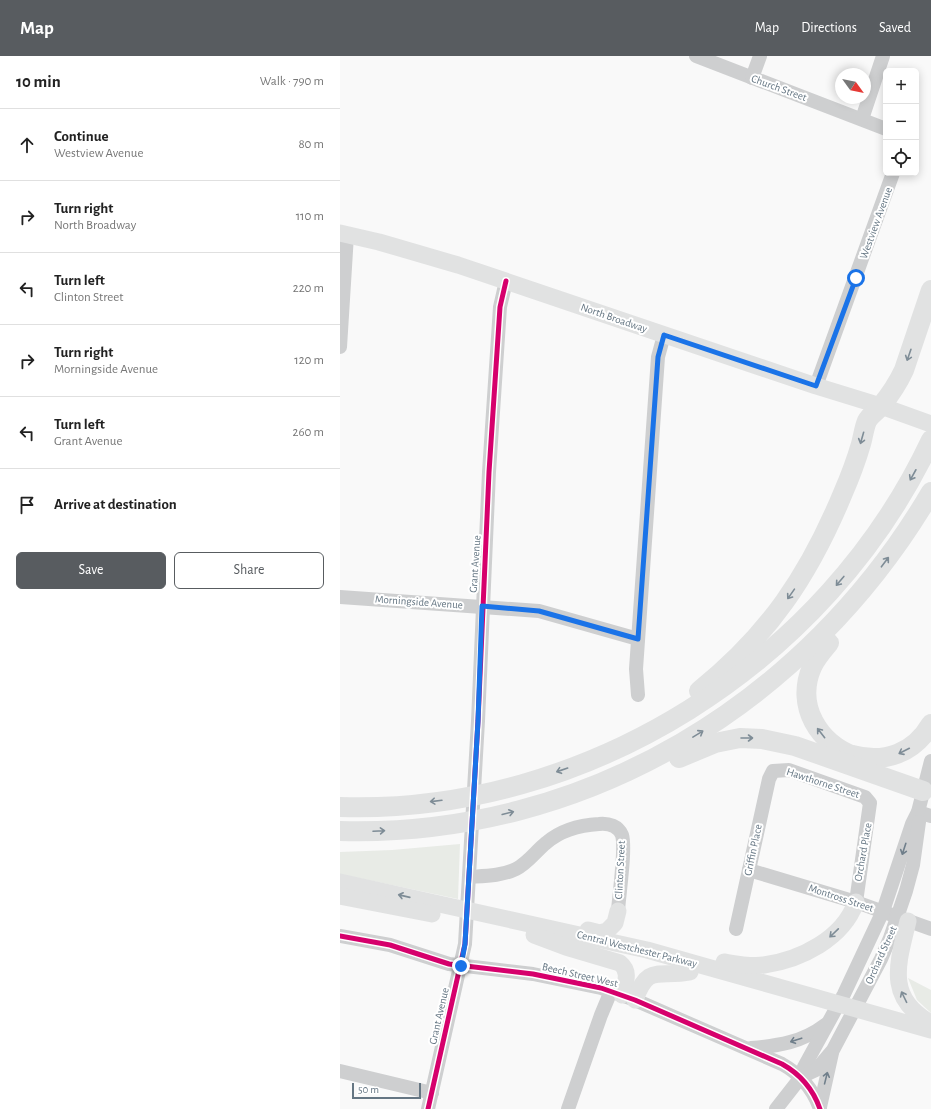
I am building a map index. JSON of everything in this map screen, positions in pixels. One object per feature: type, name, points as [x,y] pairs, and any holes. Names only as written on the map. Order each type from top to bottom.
[{"type":"highway","points":[[586,762],[676,707],[700,690],[737,657],[774,617],[801,579],[818,550],[854,466],[867,421],[882,406],[899,381],[904,370],[931,290]]},
{"type":"highway","points":[[340,807],[399,805],[474,795],[522,784],[586,762],[640,738],[688,712],[742,674],[792,632],[837,585],[868,546],[904,490],[931,440]]},
{"type":"highway","points":[[340,831],[413,828],[490,817],[568,795],[639,766],[700,732],[748,700],[796,661],[834,624],[887,560],[931,492]]},
{"type":"highway","points":[[834,624],[831,640],[816,659],[808,676],[806,696],[807,706],[815,725],[826,740],[834,746],[924,786]]},
{"type":"highway","points":[[852,755],[872,759],[893,757],[901,754],[918,742],[931,724]]},
{"type":"highway","points":[[639,766],[657,767],[715,743],[740,738],[762,739],[795,746],[924,786]]},
{"type":"main road","name":"North Broadway","points":[[343,234],[443,260],[816,386],[882,406],[931,424]]},
{"type":"main road","name":"Central Westchester Parkway","points":[[340,882],[533,930],[697,968],[931,1030]]},
{"type":"main road","name":"Central Westchester Parkway","points":[[340,896],[658,953],[697,968],[931,1042]]},
{"type":"main road","points":[[623,995],[640,986],[646,978],[662,973],[676,975],[717,961],[762,965],[786,961],[799,956],[829,937],[845,922],[852,912],[856,902]]},
{"type":"main road","points":[[533,930],[604,932],[613,926],[618,911]]},
{"type":"main road","points":[[618,911],[620,928],[624,936],[646,944],[658,953]]},
{"type":"main road","points":[[902,919],[897,977],[902,994],[908,1005],[931,1023]]},
{"type":"main road","points":[[533,930],[566,947],[620,963],[626,970],[627,977],[623,995]]},
{"type":"street","name":"Church Street","points":[[696,56],[862,119]]},
{"type":"street","points":[[752,78],[760,56]]},
{"type":"street","points":[[883,56],[862,119],[883,128]]},
{"type":"street","name":"Westview Avenue","points":[[816,386],[892,176]]},
{"type":"street","points":[[340,347],[343,234]]},
{"type":"street","name":"Grant Avenue","points":[[428,1109],[465,944],[476,755],[489,472],[500,315],[506,281]]},
{"type":"street","points":[[638,695],[636,674],[638,639],[658,357],[664,335]]},
{"type":"street","name":"Morningside Avenue","points":[[340,597],[539,611],[638,639]]},
{"type":"street","name":"Orchard Street","points":[[801,1078],[816,1070],[833,1050],[890,938],[902,919],[920,826],[924,814],[924,786],[931,761]]},
{"type":"street","name":"Hawthorne Street","points":[[773,771],[789,770],[864,797],[870,803]]},
{"type":"street","name":"Griffin Place","points":[[736,929],[769,780],[773,771]]},
{"type":"street","name":"Orchard Place","points":[[856,902],[870,803]]},
{"type":"street","name":"Orchard Street","points":[[801,1078],[804,1067],[844,994],[883,911],[924,814]]},
{"type":"street","name":"Clinton Street","points":[[469,877],[490,876],[516,869],[524,864],[546,842],[569,830],[585,825],[611,825],[620,830],[623,842],[618,911]]},
{"type":"street","name":"Montross Street","points":[[749,870],[856,902],[931,929]]},
{"type":"street","name":"Beech Street West","points":[[340,936],[390,945],[449,964],[569,980],[623,995],[782,1064],[801,1078]]},
{"type":"street","points":[[568,1109],[601,1015],[623,995]]},
{"type":"street","points":[[749,1049],[778,1046],[799,1040],[814,1033],[830,1021]]},
{"type":"street","points":[[820,1108],[833,1050]]},
{"type":"street","points":[[340,1071],[432,1093]]},
{"type":"street","points":[[776,1109],[801,1078],[809,1087],[820,1108]]},
{"type":"shaded area","points":[[460,844],[458,899],[340,874],[340,852],[392,850]]},
{"type":"shaded area","points":[[908,978],[931,990],[931,1013],[917,1000]]},
{"type":"cycle path","points":[[428,1109],[465,944],[478,721],[489,472],[500,307],[506,281]]},
{"type":"cycle path","points":[[340,936],[390,945],[449,964],[533,974],[601,988],[635,1000],[789,1068],[795,1072],[810,1089],[820,1109]]},
{"type":"route","points":[[461,966],[465,944],[478,721],[482,606],[539,611],[638,639],[658,357],[664,335],[816,386],[856,278]]}]
